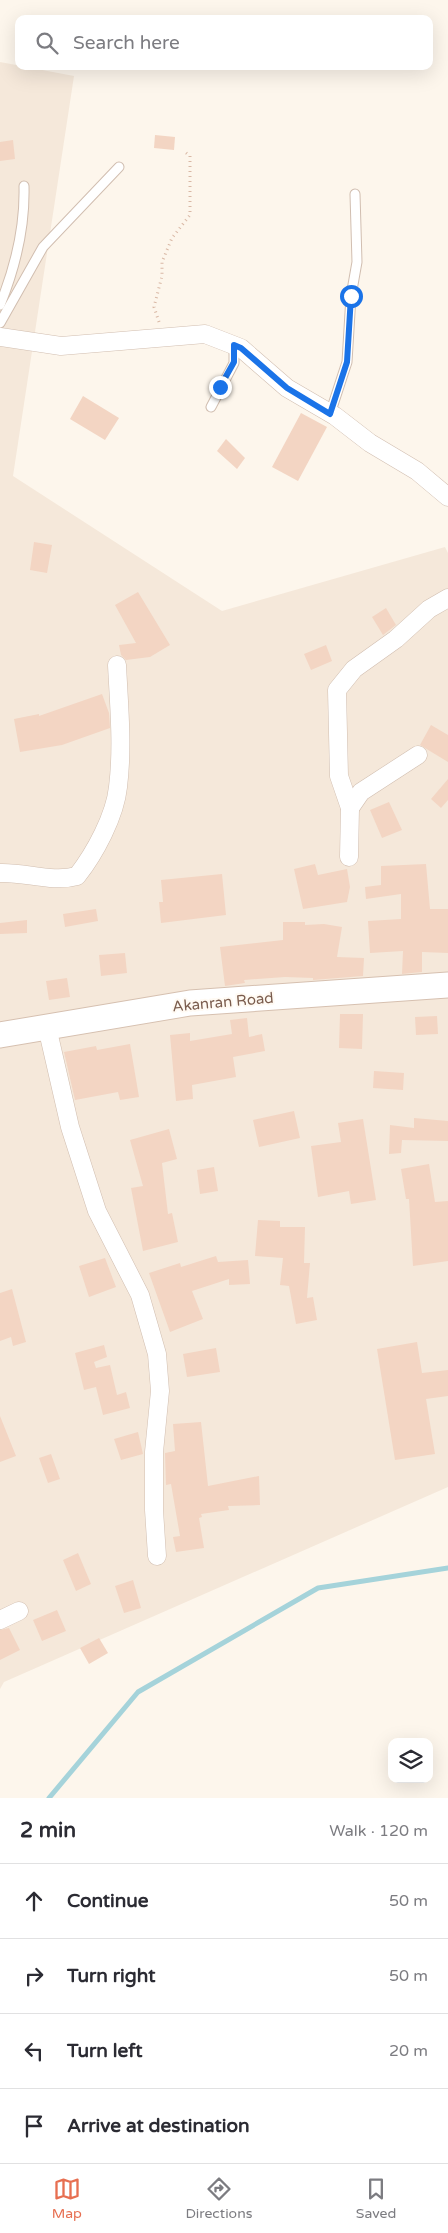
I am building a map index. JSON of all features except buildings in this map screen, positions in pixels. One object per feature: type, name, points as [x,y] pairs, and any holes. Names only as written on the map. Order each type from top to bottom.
[{"type":"main road","name":"Akanran Road","points":[[0,1035],[190,1003],[448,986]]},
{"type":"street","points":[[0,337],[60,346],[205,334],[241,348],[287,388],[330,414],[370,443],[417,471],[448,497]]},
{"type":"street","points":[[349,857],[350,808],[338,776],[337,690],[354,669],[396,639],[429,610],[448,598]]},
{"type":"street","points":[[0,874],[16,873],[62,880],[78,876],[100,842],[118,788],[120,735],[117,665]]},
{"type":"street","points":[[350,808],[361,792],[418,756]]},
{"type":"street","points":[[47,1027],[70,1128],[97,1211],[140,1295],[157,1354],[160,1391],[154,1452],[154,1510],[157,1556]]},
{"type":"street","points":[[0,1620],[19,1611]]},
{"type":"lane","points":[[0,323],[43,247],[119,167]]},
{"type":"lane","points":[[0,305],[12,268],[25,213],[24,186]]},
{"type":"lane","points":[[330,414],[347,362],[351,296],[358,241],[355,194]]},
{"type":"lane","points":[[211,407],[234,362],[234,345]]},
{"type":"path","points":[[164,337],[154,307],[162,276],[162,262],[172,238],[190,215],[192,173],[190,156],[185,152]]},
{"type":"shaded area","points":[[0,62],[15,65],[15,70],[42,70],[74,76],[13,476],[222,611],[445,547],[448,553],[448,1487],[4,1682],[0,1689]]},
{"type":"waterway","points":[[49,1798],[138,1692],[318,1588],[448,1568]]},
{"type":"route","points":[[220,387],[234,362],[234,345],[241,348],[287,388],[330,414],[337,398],[347,362],[351,296]]}]
